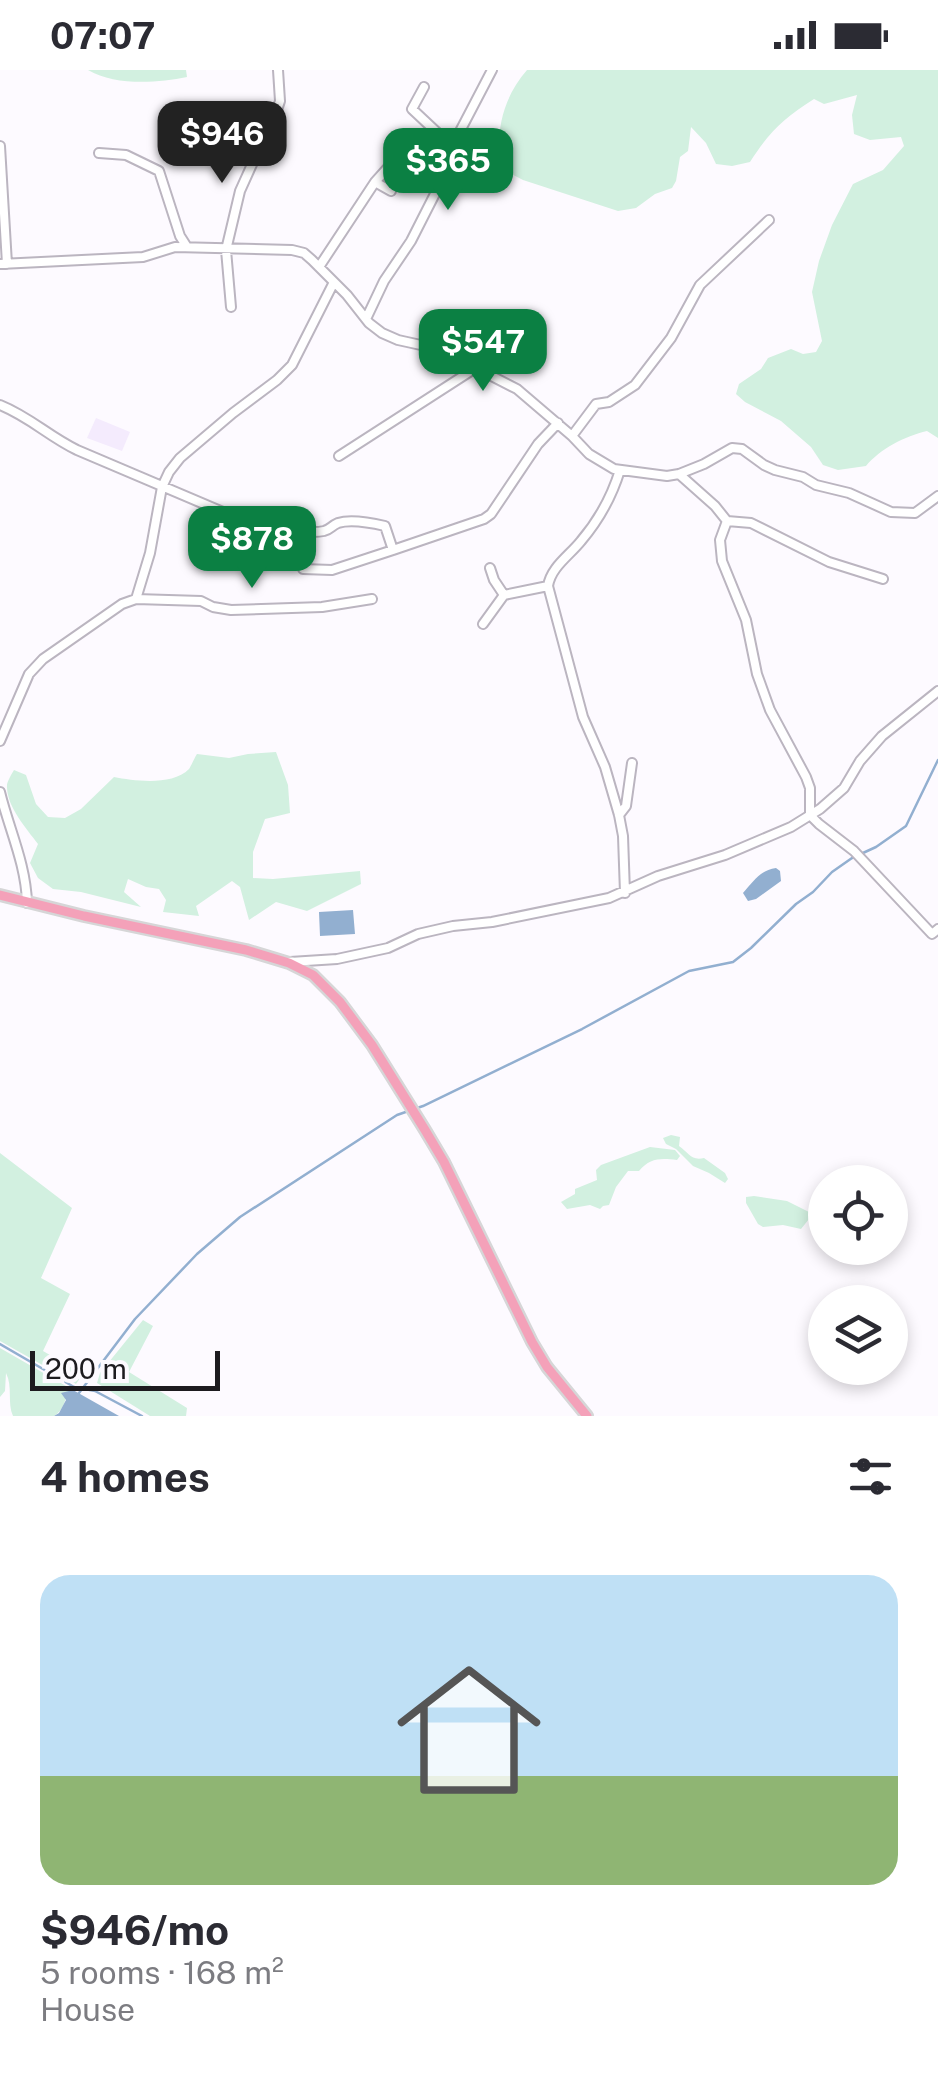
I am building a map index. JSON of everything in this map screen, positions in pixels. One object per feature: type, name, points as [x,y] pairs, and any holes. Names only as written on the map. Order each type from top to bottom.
[{"type":"main road","points":[[0,896],[246,950],[289,962],[314,976],[340,1002],[372,1045],[444,1162],[532,1342],[587,1416]]},
{"type":"street","points":[[231,307],[226,250],[240,191],[277,112],[278,70]]},
{"type":"street","points":[[366,319],[384,280],[412,241],[442,180],[457,136],[492,70]]},
{"type":"street","points":[[424,87],[412,109],[444,140],[442,180]]},
{"type":"street","points":[[0,146],[3,264],[143,257],[175,248],[292,250],[304,253],[382,333],[438,349],[517,389],[604,464],[667,476],[691,470],[732,448],[742,449],[775,470],[849,493],[891,512],[915,514],[938,496]]},
{"type":"street","points":[[98,153],[126,155],[159,171],[187,248]]},
{"type":"street","points":[[319,267],[375,182],[392,164]]},
{"type":"street","points":[[375,182],[390,191]]},
{"type":"street","points":[[572,436],[596,404],[609,402],[635,385],[671,338],[700,285],[768,220]]},
{"type":"street","points":[[136,599],[150,553],[162,487],[169,472],[180,458],[292,365],[334,282]]},
{"type":"street","points":[[339,456],[474,368]]},
{"type":"street","points":[[0,405],[22,414],[55,440],[230,514],[292,529],[325,531],[338,523],[379,524],[385,526],[393,550]]},
{"type":"street","points":[[303,569],[332,570],[484,519],[538,444],[558,423]]},
{"type":"street","points":[[620,470],[606,504],[584,538],[554,570],[548,586],[583,717],[605,766],[619,815],[625,892]]},
{"type":"street","points":[[679,474],[716,506],[726,521]]},
{"type":"street","points":[[726,521],[750,524],[828,562],[883,579]]},
{"type":"street","points":[[726,521],[720,540],[722,561],[746,620],[757,674],[770,710],[806,776],[810,815],[854,852],[932,934],[938,929]]},
{"type":"street","points":[[490,568],[504,595]]},
{"type":"street","points":[[482,624],[504,595],[548,586]]},
{"type":"street","points":[[0,741],[29,674],[43,659],[122,604],[136,599],[201,602],[231,610],[322,607],[372,598]]},
{"type":"street","points":[[289,962],[337,959],[388,948],[418,934],[453,926],[609,898],[658,876],[726,855],[810,815],[844,788],[860,761],[882,736],[938,691]]},
{"type":"street","points":[[619,815],[626,806],[632,763]]},
{"type":"street","points":[[0,792],[22,864],[27,902]]},
{"type":"shaded area","points":[[96,418],[130,432],[122,451],[87,438]]},
{"type":"green space","points":[[88,70],[186,70],[187,77],[123,81]]},
{"type":"green space","points":[[527,70],[938,70],[938,438],[927,431],[919,433],[886,449],[866,466],[838,470],[823,465],[811,447],[781,421],[736,394],[739,384],[761,369],[768,358],[791,349],[803,354],[816,352],[822,341],[812,292],[832,225],[853,184],[883,170],[904,146],[901,137],[870,140],[854,134],[852,115],[857,95],[824,104],[814,99],[778,126],[750,162],[732,166],[716,164],[706,143],[691,127],[688,151],[680,157],[672,188],[655,194],[636,208],[618,211],[523,180],[500,168],[503,116],[512,92]]},
{"type":"green space","points":[[276,752],[288,785],[290,813],[265,819],[253,852],[253,878],[360,871],[361,884],[307,911],[276,902],[249,920],[240,887],[232,881],[196,906],[199,916],[163,912],[166,900],[159,889],[128,879],[124,892],[141,907],[53,889],[38,878],[30,863],[38,844],[18,816],[8,793],[7,784],[14,770],[26,775],[36,804],[48,817],[65,818],[81,809],[114,777],[163,780],[189,769],[197,754],[229,758]]},
{"type":"green space","points":[[680,1137],[679,1146],[690,1156],[704,1158],[725,1173],[725,1183],[693,1166],[666,1144],[663,1138]]},
{"type":"green space","points":[[650,1147],[675,1150],[680,1156],[677,1160],[651,1161],[639,1171],[628,1171],[609,1205],[600,1209],[590,1205],[567,1209],[561,1202],[575,1194],[575,1189],[597,1180],[596,1170],[601,1165]]},
{"type":"green space","points":[[0,1153],[72,1208],[41,1278],[70,1294],[43,1351],[83,1374],[76,1384],[0,1341]]},
{"type":"green space","points":[[746,1197],[787,1201],[808,1212],[808,1220],[801,1229],[783,1225],[763,1227]]},
{"type":"green space","points":[[143,1320],[153,1326],[129,1372],[187,1408],[186,1416],[150,1416],[97,1383],[100,1373]]},
{"type":"green space","points":[[0,1348],[73,1390],[66,1393],[57,1414],[13,1416],[6,1373],[5,1391],[0,1397]]},
{"type":"water","points":[[776,868],[781,881],[748,901],[743,893],[761,874]]},
{"type":"water","points":[[353,910],[355,934],[320,936],[319,912]]},
{"type":"water","points":[[73,1390],[119,1416],[54,1416],[66,1400],[61,1393]]},
{"type":"waterway","points":[[79,1393],[135,1319],[197,1254],[240,1217],[397,1115],[582,1029],[689,971],[733,962],[832,872],[906,826],[938,760]]},
{"type":"waterway","points":[[0,1344],[74,1387],[95,1391],[142,1416]]}]
